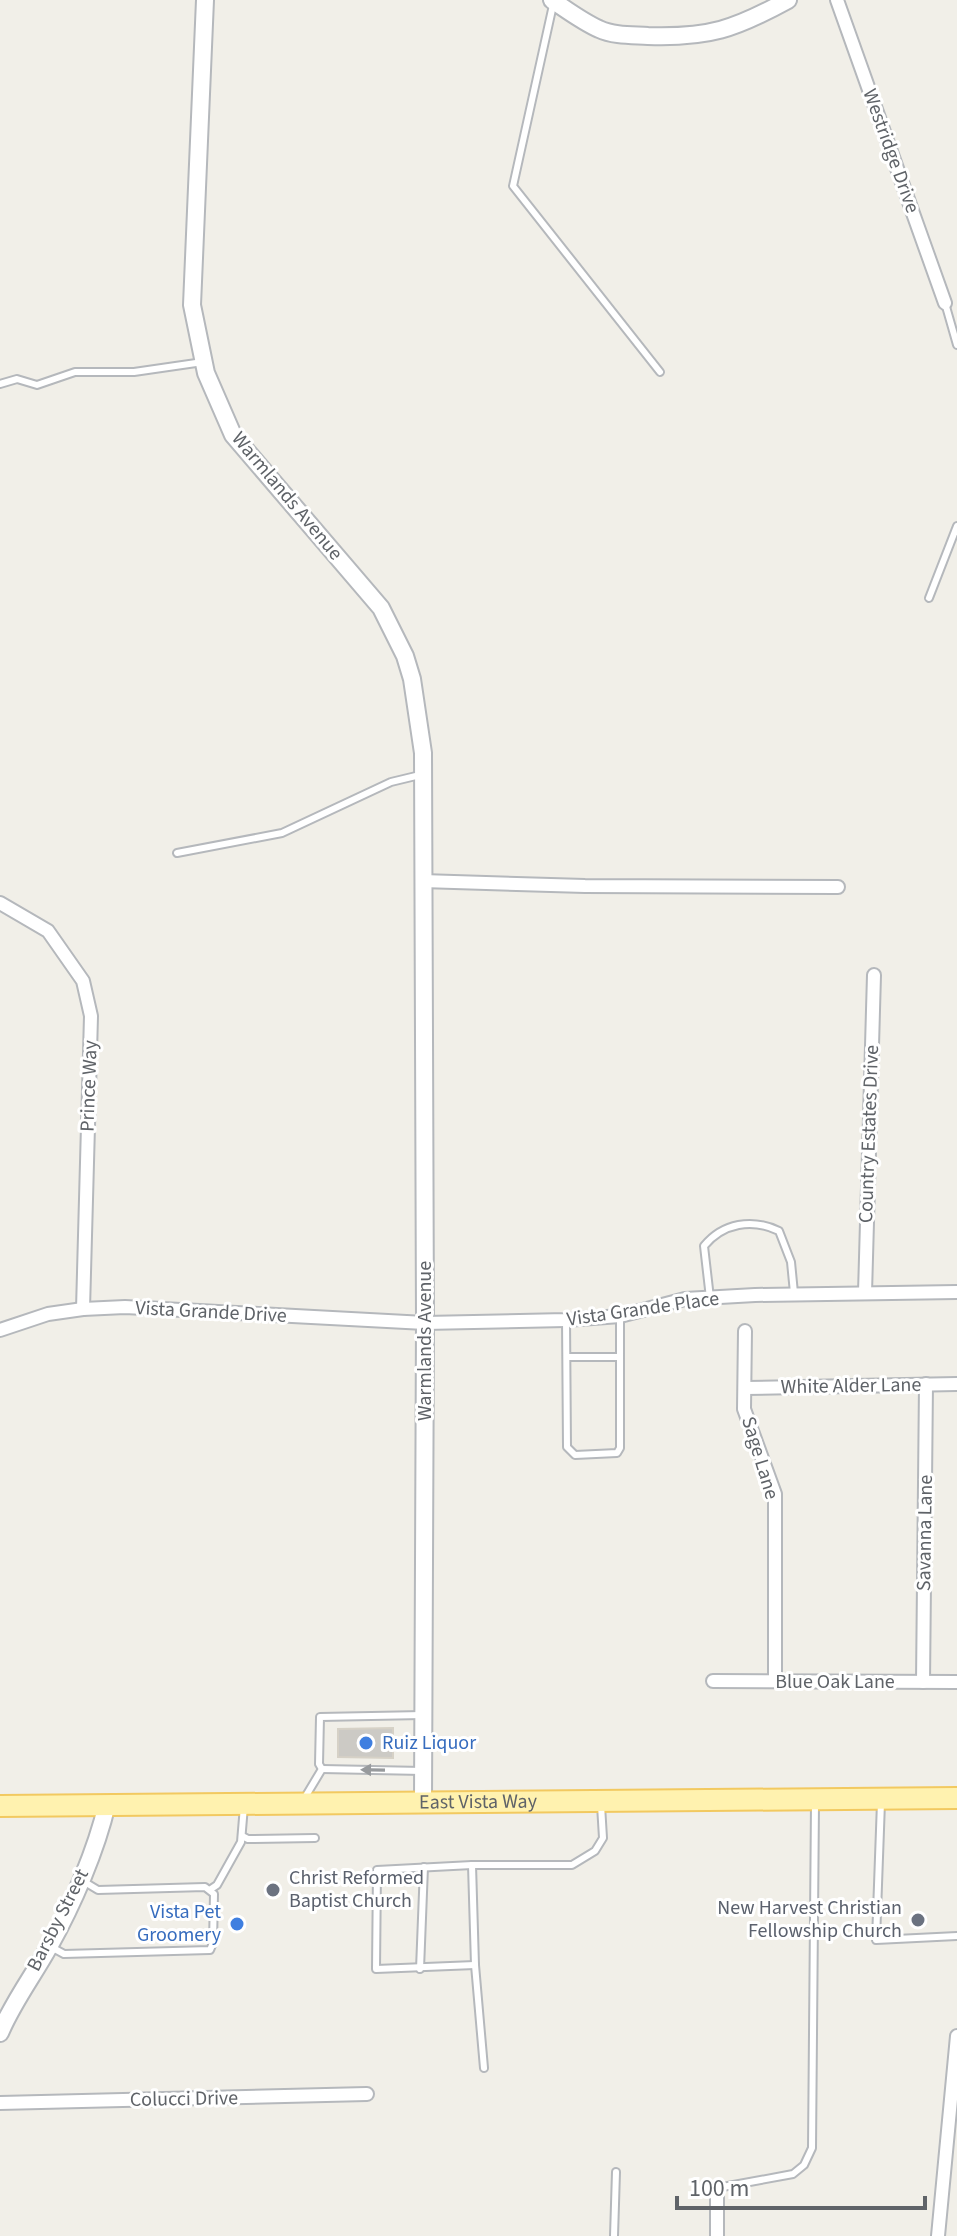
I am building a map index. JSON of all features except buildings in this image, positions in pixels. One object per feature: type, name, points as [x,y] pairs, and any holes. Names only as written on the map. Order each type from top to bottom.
[{"type":"main road","name":"East Vista Way","points":[[0,1806],[957,1798]]},
{"type":"street","name":"Warmlands Avenue","points":[[205,0],[192,305],[206,373],[233,435],[381,608],[405,656],[412,679],[423,753],[423,1801]]},
{"type":"street","points":[[553,1],[600,30],[624,35],[690,37],[743,24],[788,0]]},
{"type":"street","name":"Westridge Drive","points":[[837,0],[945,303]]},
{"type":"street","points":[[422,881],[585,886],[838,887]]},
{"type":"street","name":"Prince Way","points":[[0,903],[48,931],[83,981],[91,1016],[83,1309]]},
{"type":"street","name":"Country Estates Drive","points":[[865,1293],[874,975]]},
{"type":"street","name":"Vista Grande Place","points":[[425,1323],[620,1316],[685,1299],[957,1292]]},
{"type":"street","name":"Vista Grande Drive","points":[[0,1330],[48,1314],[125,1307],[425,1323]]},
{"type":"street","name":"Sage Lane","points":[[745,1331],[744,1409],[775,1494],[775,1681]]},
{"type":"street","name":"Savanna Lane","points":[[923,1682],[926,1384]]},
{"type":"street","name":"White Alder Lane","points":[[745,1388],[957,1384]]},
{"type":"street","name":"Blue Oak Lane","points":[[713,1681],[957,1682]]},
{"type":"street","name":"Barsby Street","points":[[0,2033],[9,2010],[50,1945],[100,1836],[107,1804]]},
{"type":"street","points":[[938,2236],[957,2036]]},
{"type":"street","name":"Colucci Drive","points":[[0,2103],[367,2094]]},
{"type":"street","points":[[717,2188],[717,2236]]},
{"type":"lane","points":[[553,1],[513,186],[660,372]]},
{"type":"lane","points":[[945,303],[957,345]]},
{"type":"lane","points":[[0,384],[17,379],[37,385],[75,372],[134,372],[203,362]]},
{"type":"lane","points":[[929,598],[957,526]]},
{"type":"lane","points":[[177,853],[282,833],[391,782],[423,775]]},
{"type":"lane","points":[[710,1298],[704,1246],[725,1227],[739,1225],[770,1227],[779,1231],[791,1262],[794,1295]]},
{"type":"lane","points":[[566,1320],[567,1447],[575,1455],[611,1455],[620,1448],[620,1316]]},
{"type":"lane","points":[[567,1357],[619,1357]]},
{"type":"lane","points":[[322,1769],[319,1764],[320,1717],[423,1715]]},
{"type":"lane","points":[[322,1769],[423,1771]]},
{"type":"lane","points":[[302,1802],[322,1769]]},
{"type":"lane","points":[[881,1798],[876,1940],[957,1936]]},
{"type":"lane","points":[[717,2188],[793,2174],[804,2165],[812,2148],[815,1799]]},
{"type":"lane","points":[[475,1965],[376,1969],[377,1870],[472,1865],[572,1865],[595,1851],[603,1838],[601,1801]]},
{"type":"lane","points":[[211,1889],[217,1885],[242,1836],[244,1802]]},
{"type":"lane","points":[[242,1836],[248,1839],[315,1838]]},
{"type":"lane","points":[[472,1865],[475,1965],[484,2068]]},
{"type":"lane","points":[[420,1969],[424,1867]]},
{"type":"lane","points":[[50,1945],[64,1954],[210,1950],[213,1943],[214,1894],[211,1889],[98,1890],[80,1879]]},
{"type":"lane","points":[[614,2236],[616,2172]]},
{"type":"place","name":"Ruiz Liquor","points":[[366,1743]]},
{"type":"place","name":"Christ Reformed Baptist Church","points":[[273,1890]]},
{"type":"place","name":"New Harvest Christian Fellowship Church","points":[[918,1920]]},
{"type":"place","name":"Vista Pet Groomery","points":[[237,1924]]}]
